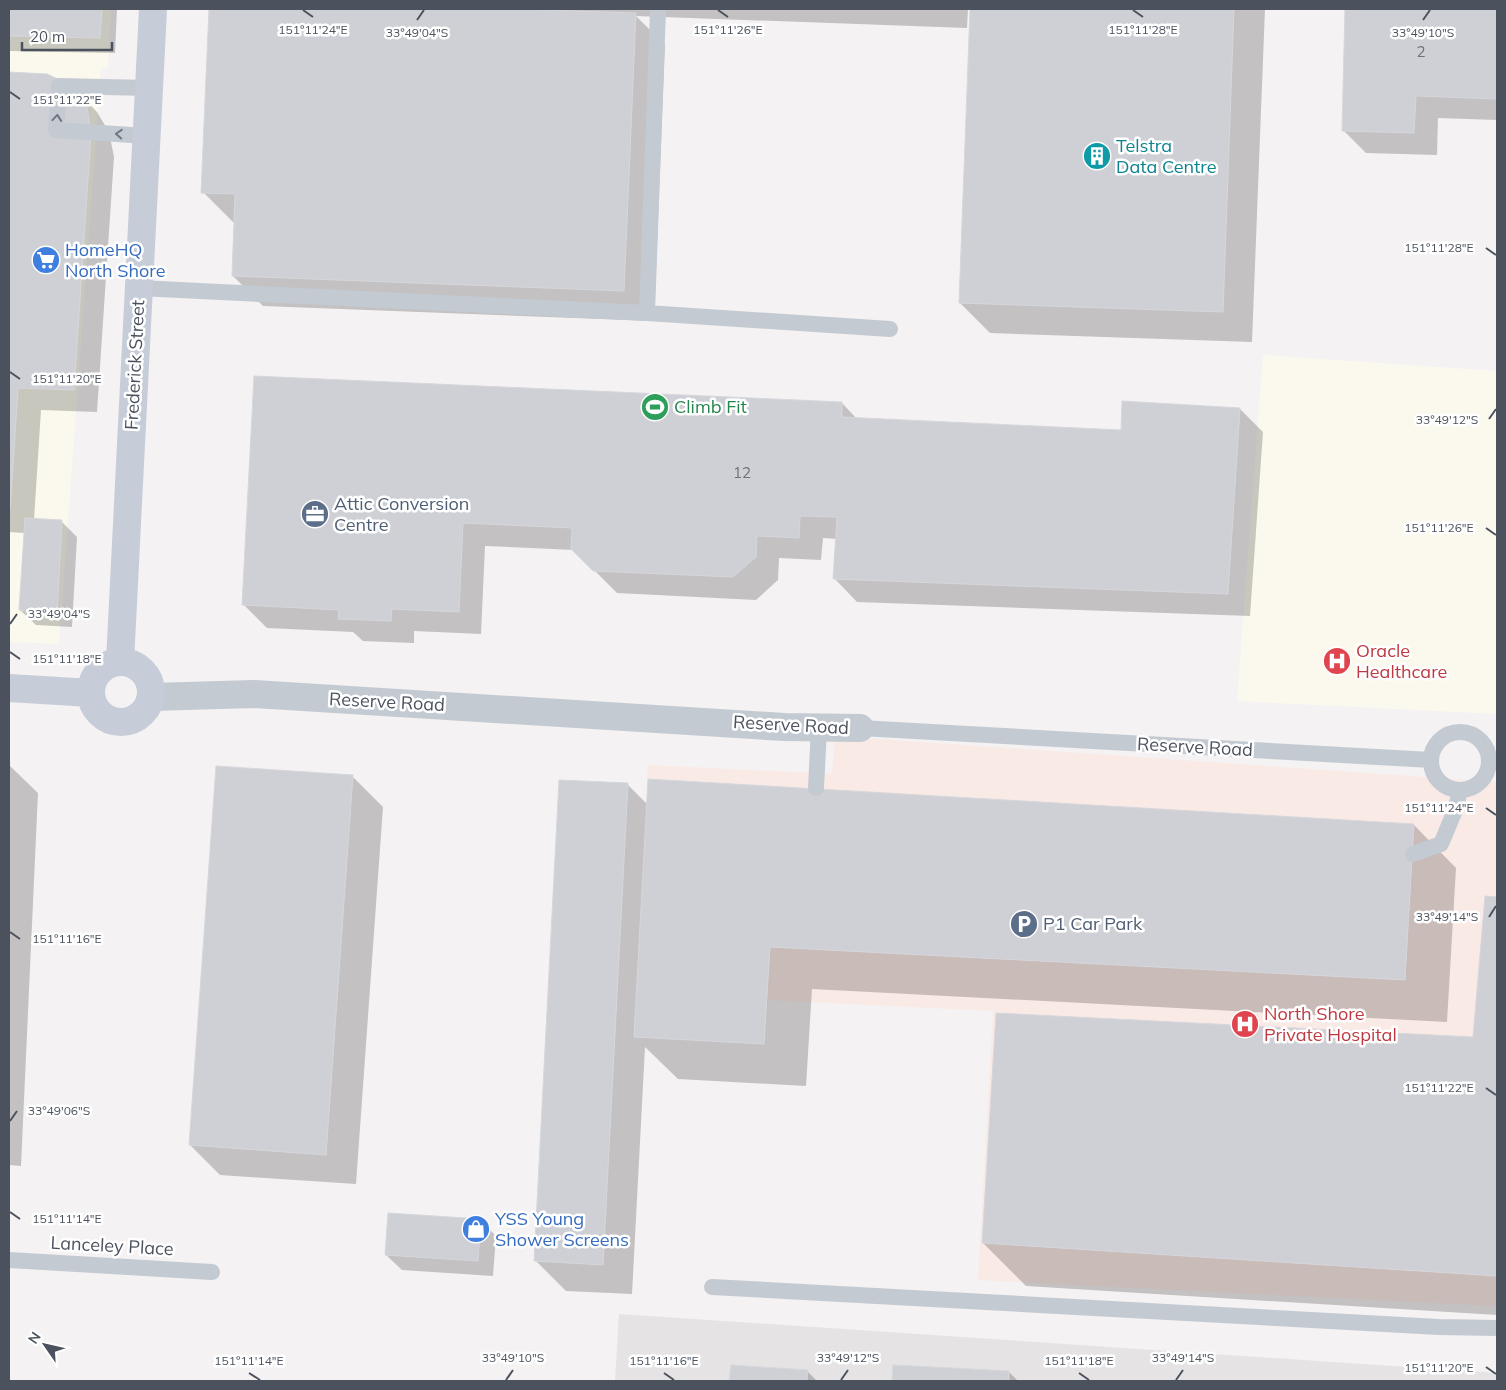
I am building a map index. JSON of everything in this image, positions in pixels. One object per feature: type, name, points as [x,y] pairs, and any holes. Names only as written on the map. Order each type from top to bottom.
[{"type":"street","name":"Frederick Street","points":[[120,662],[152,9]]},
{"type":"street","points":[[120,662],[131,664],[140,669],[147,677],[151,687],[148,707],[142,715],[123,723],[114,722],[97,711],[92,702],[91,693],[96,675],[103,668],[120,662]]},
{"type":"street","points":[[9,688],[91,693]]},
{"type":"street","name":"Reserve Road","points":[[151,697],[254,694],[819,728],[860,728]]},
{"type":"lane","points":[[647,313],[658,9]]},
{"type":"lane","points":[[146,136],[56,130],[59,86],[149,88]]},
{"type":"lane","points":[[139,288],[647,313],[890,329]]},
{"type":"lane","points":[[816,788],[819,728]]},
{"type":"lane","name":"Reserve Road","points":[[860,728],[1431,760]]},
{"type":"lane","points":[[1462,732],[1471,734],[1479,739],[1485,746],[1493,764],[1476,786],[1460,790],[1452,789],[1439,782],[1432,768],[1431,760],[1433,751],[1444,737],[1462,732]]},
{"type":"lane","points":[[1412,854],[1441,844],[1456,808],[1460,790]]},
{"type":"lane","name":"Lanceley Place","points":[[9,1260],[212,1272]]},
{"type":"lane","points":[[712,1287],[1429,1327],[1497,1328]]},
{"type":"shaded area","points":[[9,9],[111,9],[108,68],[101,68],[59,644],[9,642]]},
{"type":"shaded area","points":[[1263,355],[1497,371],[1497,714],[1237,701]]},
{"type":"shaded area","name":"North Shore Private Hospital","points":[[835,736],[1497,782],[1497,1306],[978,1280],[993,1011],[768,1000],[764,1044],[634,1037],[648,765],[832,774]]},
{"type":"shaded area","points":[[619,1314],[1497,1373],[1497,1381],[615,1381]]},
{"type":"building","points":[[9,9],[102,9],[100,38],[9,36]]},
{"type":"building","points":[[209,9],[515,9],[636,13],[624,291],[232,276],[235,194],[201,193]]},
{"type":"building","name":"Telstra Data Centre","points":[[970,9],[1234,9],[1223,312],[959,303]]},
{"type":"building","points":[[1345,9],[1497,9],[1497,99],[1416,96],[1414,133],[1342,131]]},
{"type":"building","name":"HomeHQ North Shore","points":[[9,72],[47,74],[75,87],[87,108],[91,133],[74,390],[18,388],[10,511],[9,511]]},
{"type":"building","points":[[254,376],[842,402],[842,417],[1121,430],[1122,401],[1240,408],[1228,594],[833,579],[837,517],[800,516],[799,538],[757,536],[756,557],[733,577],[593,571],[571,549],[572,528],[463,523],[459,612],[392,609],[391,621],[338,619],[339,610],[242,605]]},
{"type":"building","points":[[25,518],[62,520],[57,613],[19,610]]},
{"type":"building","points":[[216,766],[353,775],[326,1155],[189,1145]]},
{"type":"building","name":"P1 Car Park","points":[[648,779],[1414,824],[1405,980],[770,947],[764,1044],[634,1037]]},
{"type":"building","points":[[559,780],[628,783],[603,1265],[534,1261]]},
{"type":"building","points":[[1485,896],[1497,897],[1497,1276],[982,1243],[996,1013],[1473,1037]]},
{"type":"building","points":[[388,1213],[481,1219],[478,1261],[385,1255]]},
{"type":"building","points":[[731,1365],[808,1370],[807,1381],[729,1381]]},
{"type":"building","points":[[893,1365],[1009,1371],[1009,1381],[892,1381]]},
{"type":"place","name":"Telstra Data Centre","points":[[1097,156]]},
{"type":"place","name":"HomeHQ North Shore","points":[[46,260]]},
{"type":"place","name":"Climb Fit","points":[[655,407]]},
{"type":"place","name":"Attic Conversion Centre","points":[[315,514]]},
{"type":"place","name":"Oracle Healthcare","points":[[1337,661]]},
{"type":"place","name":"P1 Car Park","points":[[1024,924]]},
{"type":"place","name":"North Shore Private Hospital","points":[[1245,1024]]},
{"type":"place","name":"YSS Young Shower Screens","points":[[476,1229]]}]
